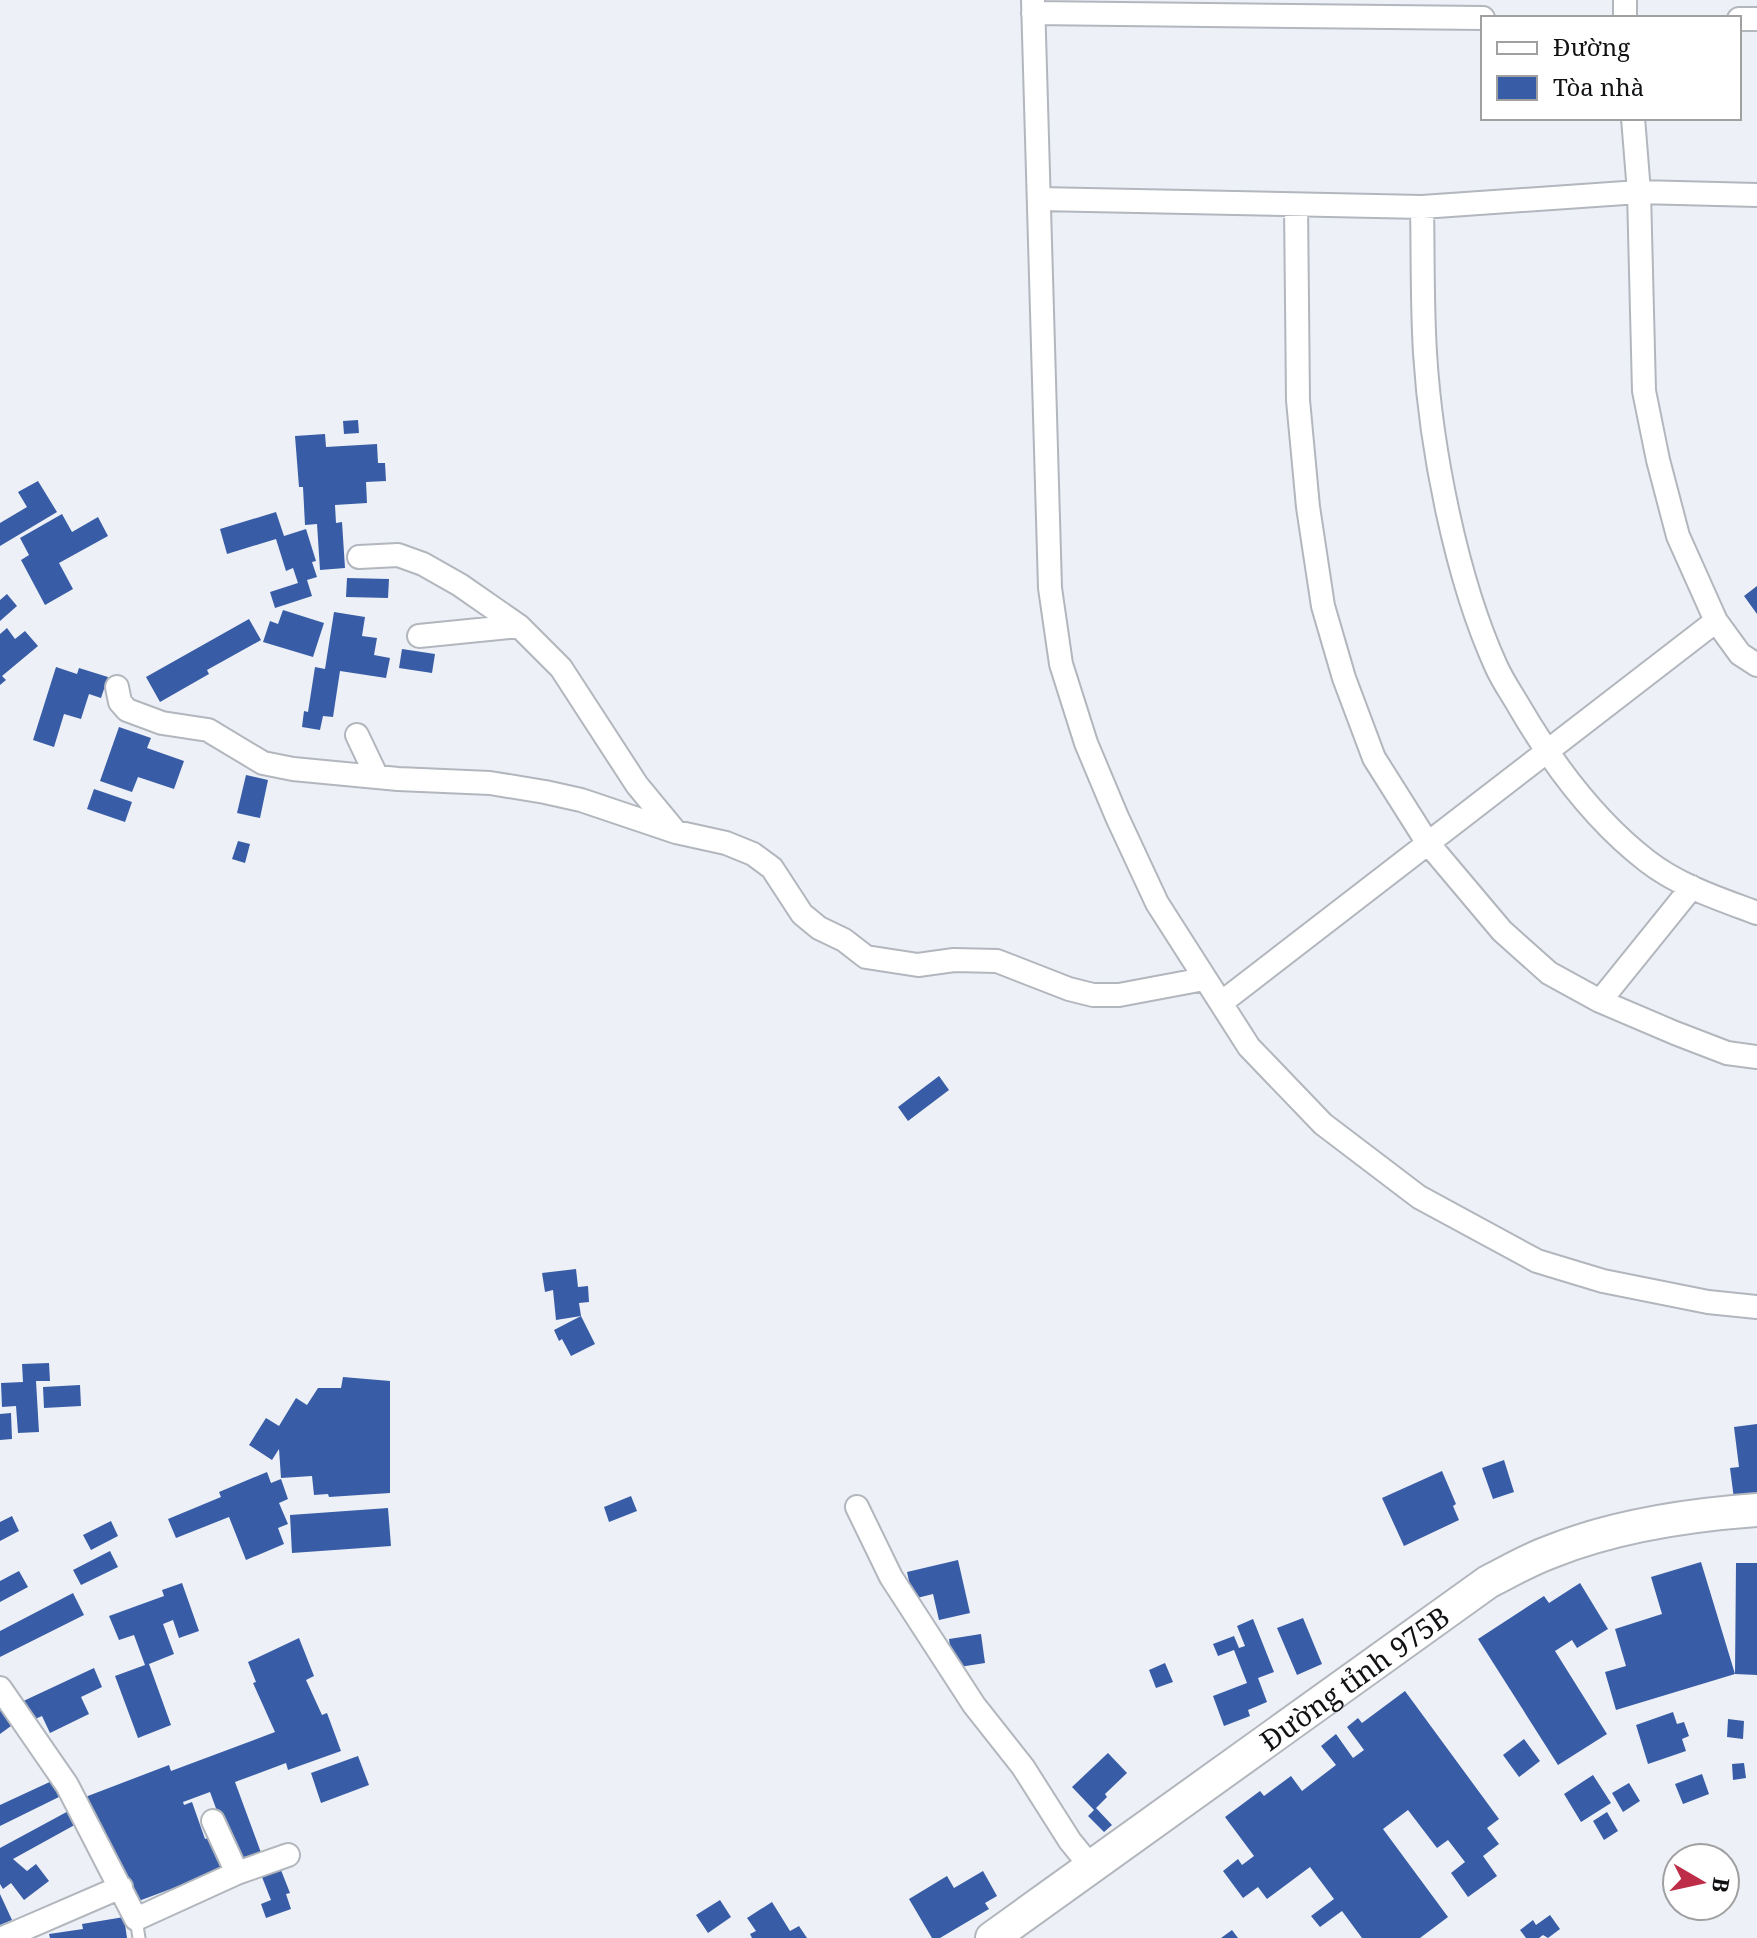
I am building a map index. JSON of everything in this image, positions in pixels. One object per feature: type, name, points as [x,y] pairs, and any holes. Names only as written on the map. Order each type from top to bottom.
[{"type":"main road","name":"Đường tỉnh 975B","points":[[992,1938],[1488,1582],[1549,1552],[1607,1533],[1710,1514],[1757,1510]]},
{"type":"street","points":[[1481,18],[1434,9],[1033,7],[1047,533],[1050,588],[1061,664],[1086,743],[1157,903],[1249,1047],[1323,1124],[1419,1197],[1537,1261],[1603,1281],[1708,1302],[1757,1307]]},
{"type":"street","points":[[1633,120],[1639,192],[1644,391],[1658,460],[1678,536],[1716,621],[1740,654],[1757,665]]},
{"type":"street","points":[[1039,199],[1422,207],[1639,192],[1757,195]]},
{"type":"street","points":[[1296,205],[1298,400],[1308,507],[1323,606],[1344,678],[1374,758],[1427,842],[1502,931],[1549,973],[1600,1001],[1727,1053],[1757,1057]]},
{"type":"street","points":[[1422,207],[1425,354],[1435,439],[1468,592],[1496,667],[1546,752],[1578,794],[1617,835],[1649,862],[1692,887],[1757,913]]},
{"type":"street","points":[[359,557],[398,555],[423,564],[460,585],[519,626],[561,668],[637,785],[676,832]]},
{"type":"street","points":[[1221,1003],[1716,621]]},
{"type":"street","points":[[419,636],[519,626]]},
{"type":"street","points":[[117,687],[120,702],[127,710],[162,723],[208,730],[263,763],[377,777],[490,783],[545,792],[581,800],[676,832],[726,843],[753,854],[772,868],[802,914],[866,957],[918,965],[954,960],[997,961],[1093,995],[1119,995],[1204,979]]},
{"type":"street","points":[[357,735],[377,777]]},
{"type":"street","points":[[1600,1001],[1692,887]]},
{"type":"street","points":[[857,1507],[891,1577],[974,1705],[1023,1767],[1070,1841],[1092,1868]]},
{"type":"street","points":[[0,1688],[67,1785],[121,1887],[138,1928],[237,1873],[288,1855]]},
{"type":"street","points":[[213,1821],[237,1873]]},
{"type":"street","points":[[3,1938],[121,1887]]},
{"type":"building","points":[[358,420],[359,433],[344,434],[343,421]]},
{"type":"building","points":[[325,434],[326,447],[377,444],[378,463],[385,463],[386,481],[366,482],[367,503],[335,505],[336,523],[342,522],[345,568],[320,570],[317,524],[305,525],[295,436]]},
{"type":"building","points":[[38,481],[57,512],[0,546],[0,523],[27,507],[18,492]]},
{"type":"building","points":[[276,512],[284,536],[306,529],[316,561],[312,562],[317,577],[307,580],[312,596],[275,608],[270,592],[298,583],[293,568],[286,571],[276,539],[227,554],[220,529]]},
{"type":"building","points":[[62,514],[72,532],[98,517],[108,536],[59,563],[73,589],[45,605],[21,560],[29,555],[20,538]]},
{"type":"building","points":[[347,578],[389,579],[388,598],[346,597]]},
{"type":"building","points":[[1757,586],[1757,614],[1744,596]]},
{"type":"building","points":[[7,594],[17,606],[0,621],[0,600]]},
{"type":"building","points":[[283,610],[324,623],[313,657],[263,642],[270,621],[278,624]]},
{"type":"building","points":[[334,612],[365,617],[362,636],[377,638],[374,655],[390,658],[386,678],[340,671],[333,717],[323,716],[320,730],[302,727],[304,711],[308,712],[315,667],[325,669]]},
{"type":"building","points":[[249,619],[261,640],[207,670],[209,674],[160,702],[146,677]]},
{"type":"building","points":[[7,628],[15,639],[25,631],[38,646],[2,676],[6,680],[0,685],[0,634]]},
{"type":"building","points":[[402,649],[435,654],[432,673],[399,668]]},
{"type":"building","points":[[56,667],[77,674],[79,668],[108,677],[101,698],[89,694],[81,719],[64,714],[54,747],[33,740]]},
{"type":"building","points":[[119,727],[151,738],[147,748],[184,761],[174,789],[138,777],[132,792],[100,781]]},
{"type":"building","points":[[246,775],[268,780],[260,818],[237,813]]},
{"type":"building","points":[[94,789],[132,802],[125,822],[87,809]]},
{"type":"building","points":[[238,841],[250,844],[245,863],[232,859]]},
{"type":"building","points":[[939,1076],[949,1090],[908,1121],[898,1107]]},
{"type":"building","points":[[576,1269],[578,1287],[588,1286],[589,1302],[579,1303],[581,1316],[556,1320],[553,1290],[545,1292],[542,1273]]},
{"type":"building","points":[[581,1316],[595,1344],[571,1356],[554,1330]]},
{"type":"building","points":[[49,1363],[50,1381],[36,1381],[39,1432],[18,1433],[16,1406],[2,1407],[1,1383],[23,1382],[22,1364]]},
{"type":"building","points":[[343,1377],[390,1381],[390,1493],[314,1495],[312,1476],[281,1478],[279,1449],[272,1460],[249,1445],[266,1418],[279,1426],[296,1398],[307,1405],[318,1388],[341,1388]]},
{"type":"building","points":[[80,1385],[81,1406],[44,1408],[43,1387]]},
{"type":"building","points":[[11,1413],[12,1439],[0,1440],[0,1414]]},
{"type":"building","points":[[1757,1424],[1757,1496],[1734,1499],[1730,1468],[1739,1467],[1734,1427]]},
{"type":"building","points":[[1504,1460],[1514,1492],[1493,1499],[1482,1468]]},
{"type":"building","points":[[1442,1471],[1456,1504],[1453,1506],[1459,1520],[1404,1546],[1382,1498]]},
{"type":"building","points":[[267,1472],[271,1483],[281,1479],[288,1499],[279,1503],[288,1524],[278,1528],[284,1544],[246,1560],[229,1517],[176,1538],[168,1519],[221,1497],[219,1492]]},
{"type":"building","points":[[631,1496],[637,1511],[609,1522],[604,1507]]},
{"type":"building","points":[[388,1508],[391,1546],[292,1553],[290,1515]]},
{"type":"building","points":[[12,1516],[19,1531],[0,1541],[0,1522]]},
{"type":"building","points":[[111,1521],[118,1536],[91,1550],[83,1535]]},
{"type":"building","points":[[110,1551],[118,1567],[81,1585],[73,1570]]},
{"type":"building","points":[[958,1560],[970,1613],[939,1620],[933,1594],[913,1599],[907,1572]]},
{"type":"building","points":[[1701,1562],[1735,1674],[1616,1710],[1605,1672],[1626,1666],[1615,1629],[1662,1614],[1651,1577]]},
{"type":"building","points":[[1736,1563],[1757,1563],[1757,1675],[1735,1674]]},
{"type":"building","points":[[19,1571],[28,1587],[0,1602],[0,1581]]},
{"type":"building","points":[[182,1583],[199,1631],[179,1638],[173,1620],[163,1624],[174,1654],[149,1664],[171,1725],[138,1738],[115,1676],[145,1665],[134,1635],[119,1640],[109,1616],[164,1596],[162,1590]]},
{"type":"building","points":[[1580,1583],[1608,1629],[1577,1648],[1572,1640],[1555,1651],[1607,1734],[1558,1765],[1478,1639],[1544,1596],[1549,1603]]},
{"type":"building","points":[[73,1593],[84,1615],[0,1657],[0,1631]]},
{"type":"building","points":[[1303,1618],[1322,1664],[1297,1675],[1277,1628]]},
{"type":"building","points":[[1253,1619],[1274,1672],[1258,1678],[1267,1702],[1248,1710],[1250,1716],[1224,1726],[1213,1696],[1247,1683],[1234,1650],[1218,1656],[1213,1644],[1234,1636],[1239,1648],[1245,1646],[1237,1626]]},
{"type":"building","points":[[981,1634],[985,1663],[953,1668],[949,1639]]},
{"type":"building","points":[[299,1638],[314,1676],[306,1680],[322,1715],[327,1713],[341,1751],[288,1770],[286,1763],[235,1782],[263,1858],[242,1866],[232,1852],[210,1792],[183,1802],[184,1805],[192,1802],[205,1839],[211,1837],[227,1868],[136,1902],[124,1870],[120,1871],[80,1799],[169,1765],[171,1771],[275,1732],[253,1683],[256,1682],[248,1662]]},
{"type":"building","points":[[1165,1663],[1173,1682],[1156,1688],[1149,1670]]},
{"type":"building","points":[[94,1668],[102,1687],[81,1697],[89,1714],[50,1733],[42,1716],[26,1723],[17,1704]]},
{"type":"building","points":[[1405,1691],[1499,1819],[1487,1828],[1499,1844],[1483,1856],[1497,1876],[1468,1897],[1451,1873],[1465,1862],[1448,1840],[1437,1848],[1408,1810],[1383,1829],[1448,1917],[1420,1938],[1362,1938],[1342,1911],[1320,1927],[1311,1916],[1334,1899],[1310,1867],[1267,1899],[1258,1887],[1243,1898],[1223,1871],[1238,1859],[1242,1865],[1254,1856],[1225,1817],[1260,1791],[1264,1796],[1291,1776],[1302,1791],[1336,1765],[1321,1746],[1336,1734],[1353,1758],[1364,1750],[1347,1727],[1358,1718],[1362,1723]]},
{"type":"building","points":[[0,1709],[11,1726],[0,1734]]},
{"type":"building","points":[[1673,1712],[1677,1724],[1684,1722],[1689,1736],[1682,1739],[1686,1751],[1648,1764],[1636,1725]]},
{"type":"building","points":[[1728,1719],[1744,1721],[1743,1739],[1727,1737]]},
{"type":"building","points":[[1524,1739],[1540,1761],[1519,1777],[1503,1755]]},
{"type":"building","points":[[1108,1753],[1127,1773],[1105,1794],[1107,1797],[1096,1808],[1112,1825],[1104,1832],[1088,1816],[1094,1810],[1072,1787]]},
{"type":"building","points":[[358,1756],[369,1785],[321,1803],[311,1773]]},
{"type":"building","points":[[1744,1763],[1746,1778],[1733,1780],[1732,1764]]},
{"type":"building","points":[[1702,1774],[1709,1794],[1683,1804],[1675,1784]]},
{"type":"building","points":[[1593,1775],[1611,1803],[1581,1822],[1564,1794]]},
{"type":"building","points":[[54,1780],[63,1795],[0,1826],[0,1805]]},
{"type":"building","points":[[1629,1783],[1640,1801],[1623,1812],[1612,1793]]},
{"type":"building","points":[[74,1808],[80,1822],[13,1859],[27,1871],[36,1864],[49,1881],[24,1900],[11,1883],[3,1889],[0,1884],[0,1848]]},
{"type":"building","points":[[1607,1812],[1618,1831],[1604,1840],[1593,1821]]},
{"type":"building","points":[[279,1865],[290,1893],[286,1894],[291,1909],[266,1918],[261,1904],[271,1900],[260,1872]]},
{"type":"building","points":[[983,1871],[997,1896],[985,1903],[989,1909],[940,1938],[932,1938],[909,1899],[947,1876],[954,1888]]},
{"type":"building","points":[[0,1894],[12,1920],[0,1925]]},
{"type":"building","points":[[720,1900],[731,1917],[708,1933],[696,1915]]},
{"type":"building","points":[[772,1902],[790,1931],[799,1926],[807,1938],[752,1938],[750,1934],[756,1931],[747,1918]]},
{"type":"building","points":[[1550,1915],[1560,1929],[1548,1938],[1543,1935],[1526,1938],[1520,1930],[1533,1920],[1536,1925]]},
{"type":"building","points":[[124,1917],[127,1938],[50,1938],[49,1934],[83,1929],[82,1924]]},
{"type":"building","points":[[1232,1930],[1238,1938],[1221,1938]]}]
